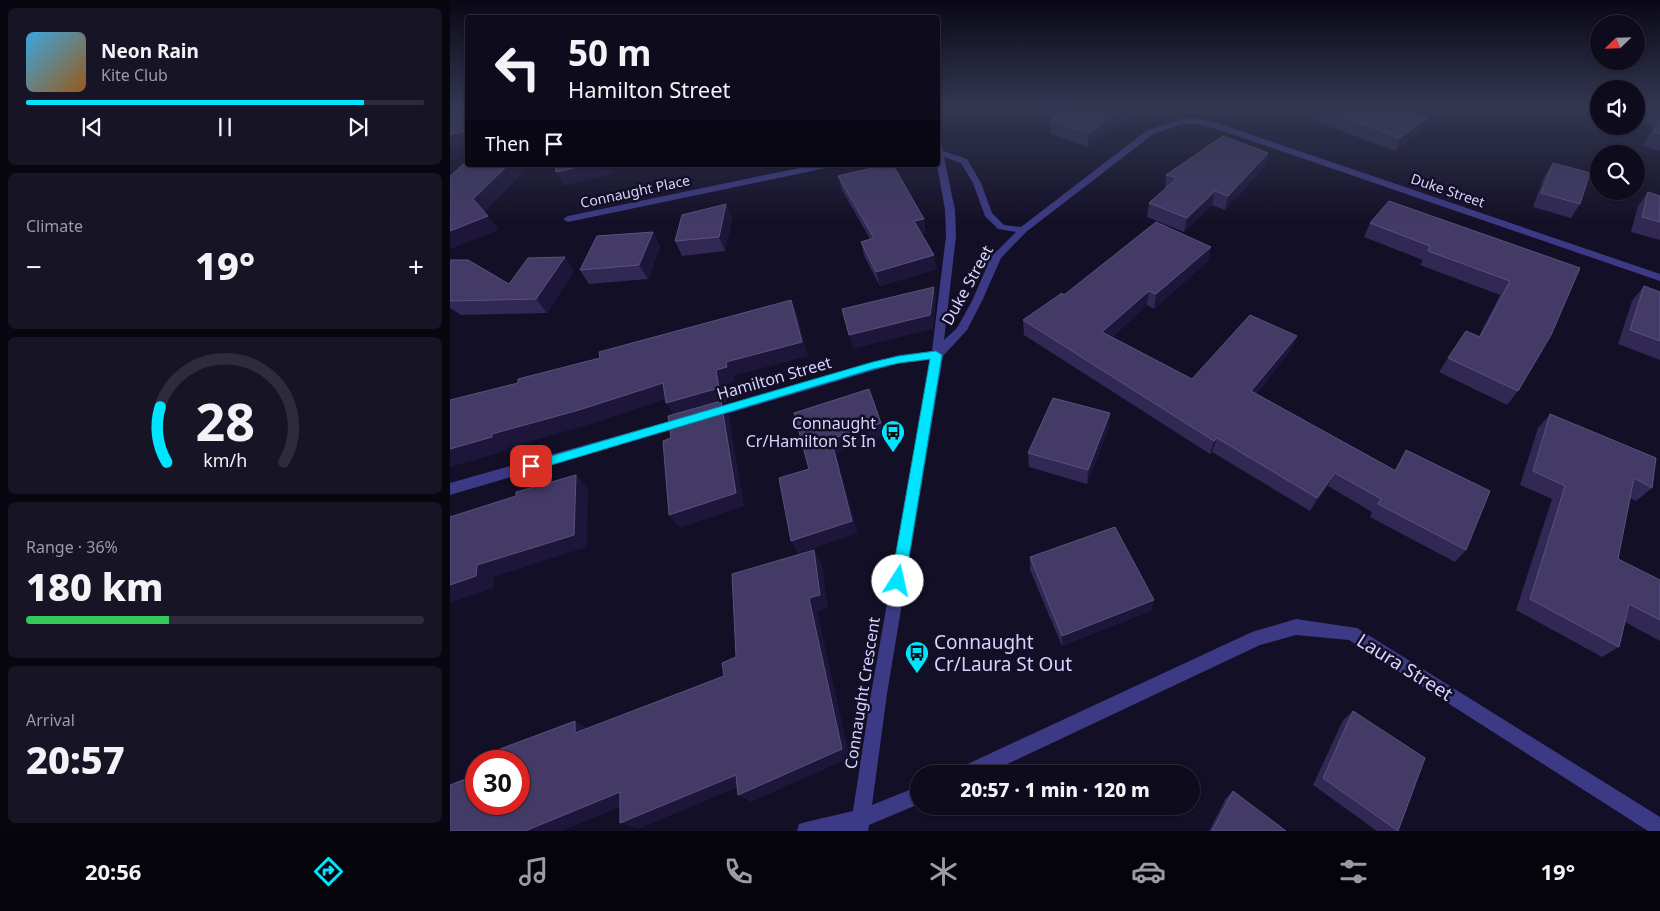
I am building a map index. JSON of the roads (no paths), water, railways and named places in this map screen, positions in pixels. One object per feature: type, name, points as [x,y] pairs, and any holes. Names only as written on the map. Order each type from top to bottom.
[{"type":"street","name":"Duke Street","points":[[936,355],[961,330],[977,301],[996,257],[1023,230],[1134,145]]},
{"type":"street","name":"Duke Street","points":[[1270,145],[1660,278]]},
{"type":"street","name":"Duke Street","points":[[940,149],[964,161],[977,183],[988,214],[1001,227],[1023,230]]},
{"type":"street","name":"Connaught Crescent","points":[[860,825],[879,694],[936,355],[952,236],[950,210],[940,158]]},
{"type":"street","name":"Connaught Place","points":[[568,219],[816,167]]},
{"type":"street","name":"Hamilton Street","points":[[450,489],[873,366],[899,359],[936,355]]},
{"type":"street","name":"Laura Street","points":[[984,765],[1258,638],[1296,627],[1351,633],[1660,828]]},
{"type":"street","points":[[806,831],[860,825],[910,799]]},
{"type":"place","name":"Connaught Cr/Hamilton St In","points":[[893,453]]},
{"type":"place","name":"Connaught Cr/Laura St Out","points":[[917,674]]}]
